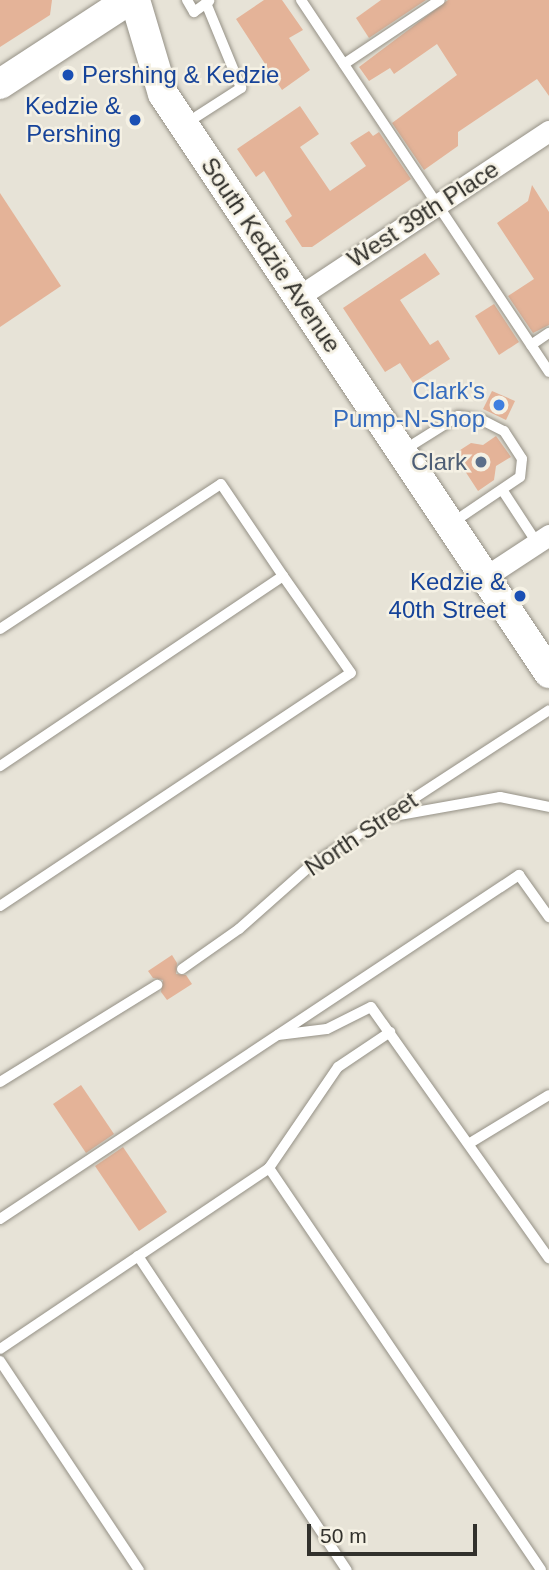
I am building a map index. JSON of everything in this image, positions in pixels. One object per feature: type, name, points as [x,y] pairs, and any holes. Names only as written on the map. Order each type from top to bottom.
[{"type":"main road","points":[[0,84],[129,0]]},
{"type":"main road","name":"South Kedzie Avenue","points":[[135,0],[163,93],[549,673]]},
{"type":"street","name":"West 39th Place","points":[[298,296],[549,131]]},
{"type":"street","points":[[485,577],[543,539]]},
{"type":"lane","points":[[184,124],[241,88],[208,2],[194,12],[187,0]]},
{"type":"lane","points":[[301,0],[549,372]]},
{"type":"lane","points":[[344,64],[440,0]]},
{"type":"lane","points":[[531,345],[549,333]]},
{"type":"lane","points":[[401,452],[458,416],[482,420],[504,431],[522,459],[520,477],[503,491],[450,524]]},
{"type":"lane","points":[[0,629],[221,484],[351,673],[0,906]]},
{"type":"lane","points":[[503,491],[543,539]]},
{"type":"lane","points":[[0,766],[283,576]]},
{"type":"lane","name":"North Street","points":[[182,969],[239,929],[310,866],[549,710]]},
{"type":"lane","points":[[382,819],[500,797],[549,807]]},
{"type":"lane","points":[[0,1219],[519,875],[549,917]]},
{"type":"lane","points":[[0,1082],[157,985]]},
{"type":"lane","points":[[275,1035],[327,1029],[371,1007],[549,1258]]},
{"type":"lane","points":[[0,1349],[269,1168],[338,1067],[390,1032]]},
{"type":"lane","points":[[470,1143],[549,1094]]},
{"type":"lane","points":[[269,1168],[541,1570]]},
{"type":"lane","points":[[138,1256],[347,1570]]},
{"type":"lane","points":[[0,1361],[139,1570]]},
{"type":"building","points":[[0,0],[52,0],[50,15],[0,47]]},
{"type":"building","points":[[264,0],[282,0],[303,30],[289,38],[310,70],[282,90],[236,19]]},
{"type":"building","points":[[381,0],[426,0],[369,38],[356,18]]},
{"type":"building","points":[[448,0],[549,0],[549,96],[537,79],[458,132],[458,146],[424,170],[392,123],[457,75],[437,44],[394,74],[390,68],[369,81],[359,67]]},
{"type":"building","points":[[300,106],[319,134],[300,147],[330,191],[366,166],[350,143],[369,131],[373,136],[379,132],[411,179],[312,247],[302,247],[285,221],[292,216],[264,171],[256,177],[237,149]]},
{"type":"building","points":[[532,185],[549,212],[549,325],[533,333],[508,296],[534,279],[497,223],[528,201]]},
{"type":"building","points":[[0,193],[61,286],[0,327]]},
{"type":"building","points":[[425,253],[440,274],[400,300],[430,345],[438,340],[450,359],[413,383],[400,363],[385,372],[343,308]]},
{"type":"building","points":[[494,304],[519,342],[499,355],[475,316]]},
{"type":"building","name":"Clark's Pump-N-Shop","points":[[492,391],[515,401],[506,420],[483,409]]},
{"type":"building","name":"Clark","points":[[496,436],[511,457],[496,466],[494,480],[478,491],[454,454],[471,443],[483,445]]},
{"type":"building","points":[[172,955],[177,963],[176,974],[186,975],[192,984],[167,1000],[161,992],[163,980],[153,978],[148,971]]},
{"type":"building","points":[[81,1085],[114,1134],[86,1153],[53,1104]]},
{"type":"building","points":[[123,1147],[167,1212],[139,1231],[95,1166]]},
{"type":"place","name":"Pershing & Kedzie","points":[[68,75]]},
{"type":"place","name":"Kedzie & Pershing","points":[[135,120]]},
{"type":"place","name":"Clark's Pump-N-Shop","points":[[499,405]]},
{"type":"place","name":"Clark","points":[[481,462]]},
{"type":"place","name":"Kedzie & 40th Street","points":[[520,596]]}]
